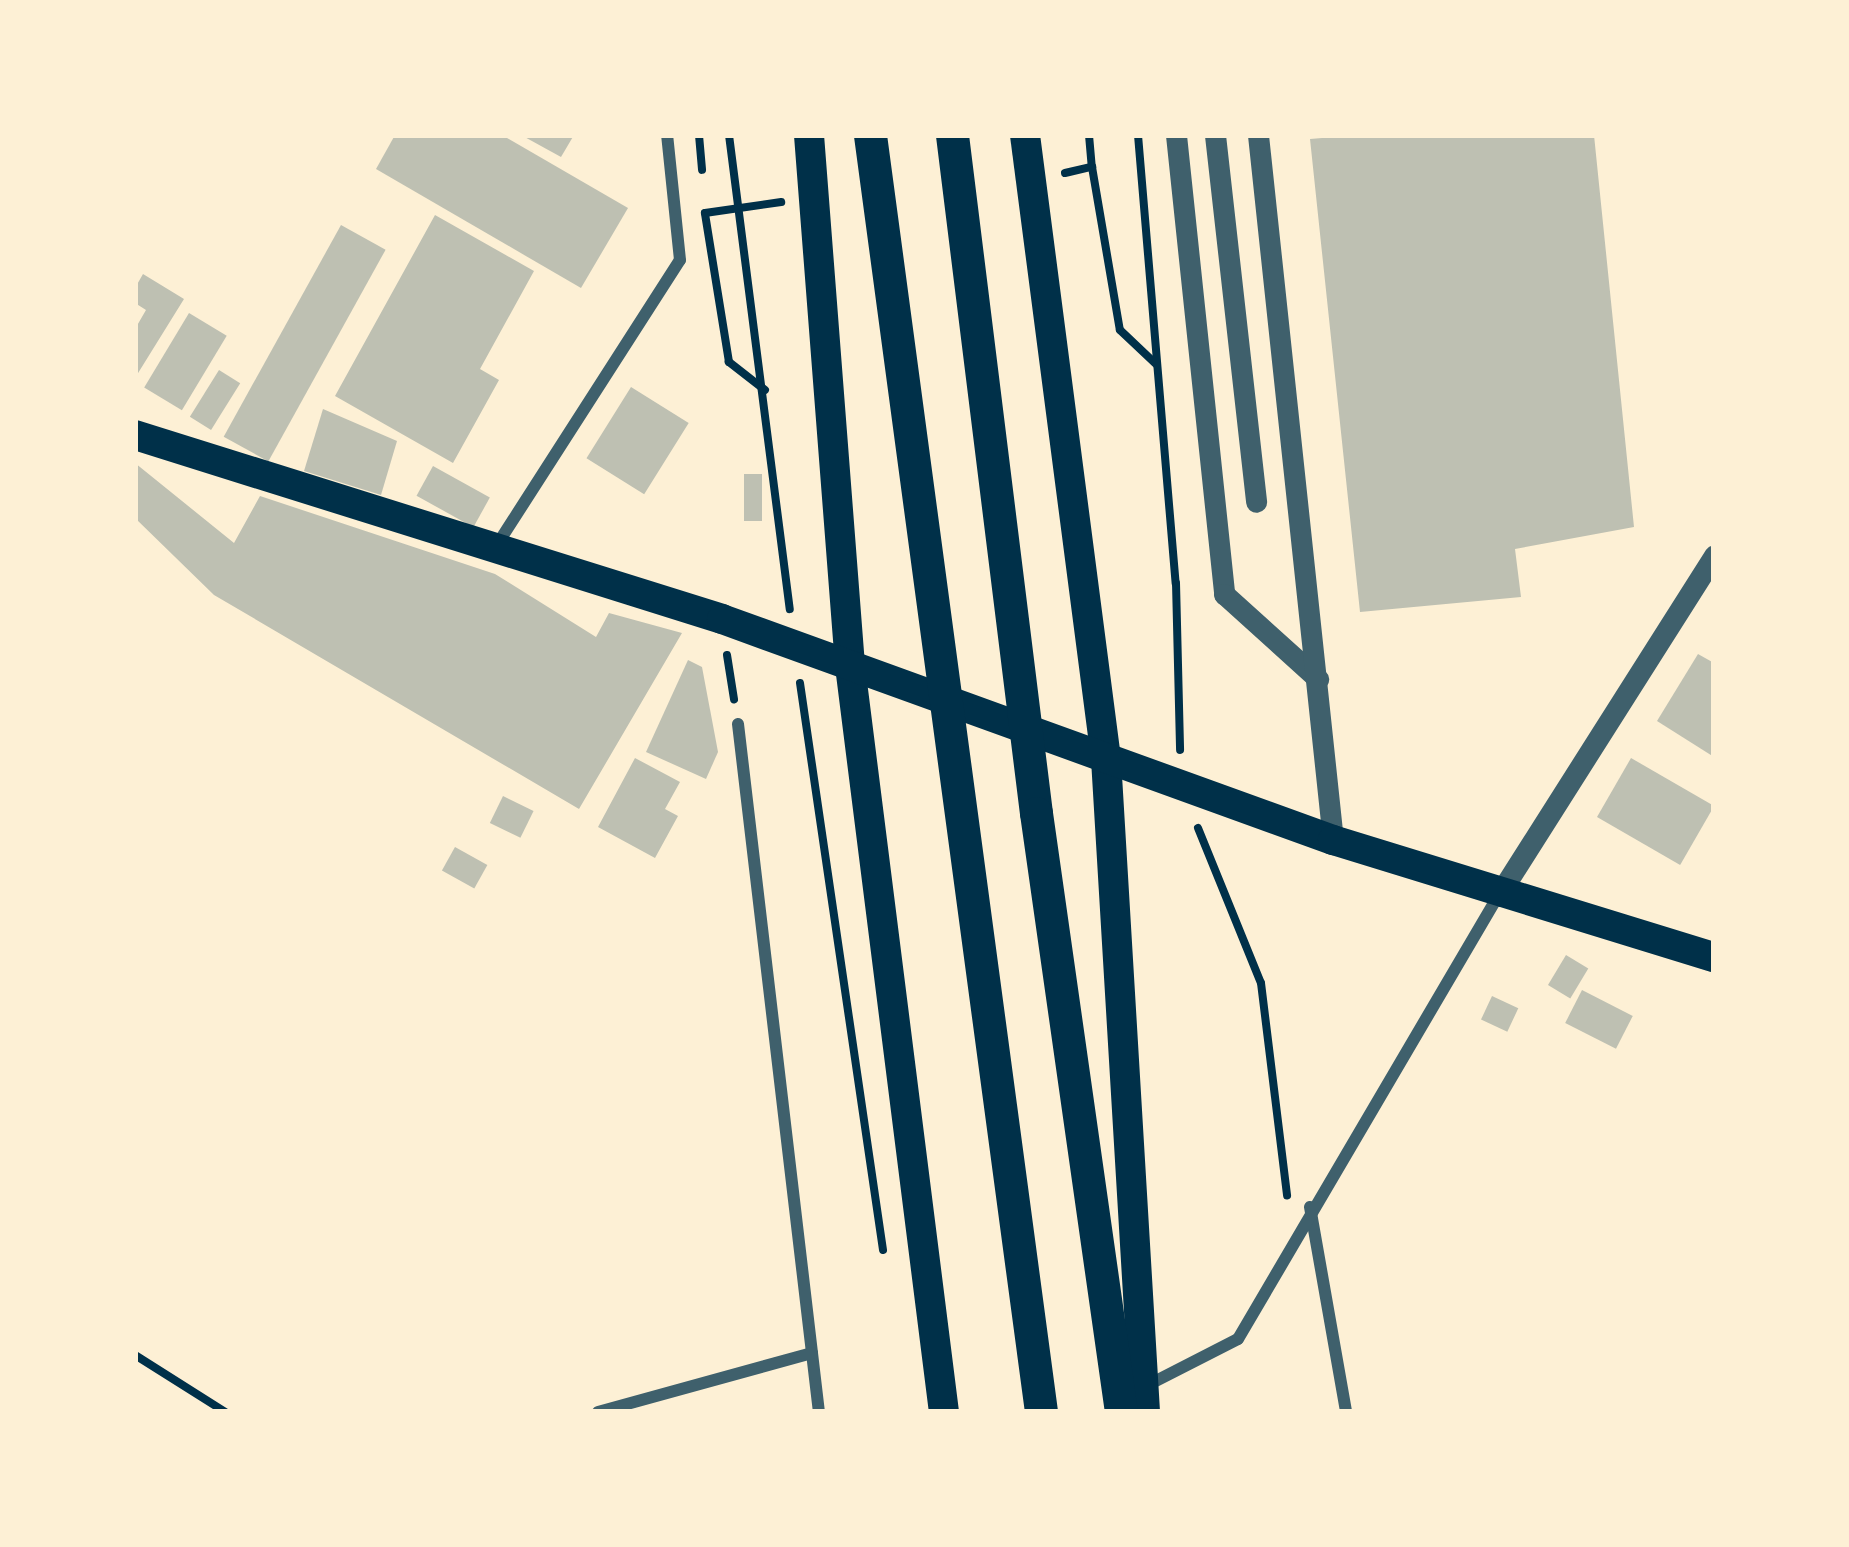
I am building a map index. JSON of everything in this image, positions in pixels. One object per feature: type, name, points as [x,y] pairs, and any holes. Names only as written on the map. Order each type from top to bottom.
[{"type":"highway","points":[[808,135],[850,666],[944,1412]]},
{"type":"highway","points":[[870,135],[1041,1412]]},
{"type":"highway","points":[[952,135],[1036,813],[1136,1404]]},
{"type":"highway","points":[[1025,135],[1106,759],[1136,1404]]},
{"type":"highway","points":[[135,435],[722,619],[1333,840],[1498,896],[1714,958]]},
{"type":"street","points":[[495,549],[680,260],[667,135]]},
{"type":"street","points":[[1176,135],[1223,593],[1318,679]]},
{"type":"street","points":[[1215,135],[1256,502]]},
{"type":"street","points":[[1258,135],[1333,840]]},
{"type":"street","points":[[1136,1404],[1238,1339],[1310,1206],[1498,896],[1714,555]]},
{"type":"street","points":[[738,724],[819,1412]]},
{"type":"street","points":[[1310,1206],[1346,1412]]},
{"type":"street","points":[[598,1412],[812,1353]]},
{"type":"path","points":[[729,135],[794,645],[886,1273]]},
{"type":"path","points":[[1089,135],[1091,167]]},
{"type":"path","points":[[722,619],[738,724]]},
{"type":"path","points":[[135,1355],[225,1412]]},
{"type":"building","points":[[395,135],[502,135],[628,208],[581,288],[376,169]]},
{"type":"building","points":[[521,135],[574,135],[561,157]]},
{"type":"building","points":[[1594,135],[1634,527],[1515,549],[1521,597],[1360,612],[1310,139]]},
{"type":"building","points":[[435,215],[534,271],[480,369],[499,380],[453,463],[335,396]]},
{"type":"building","points":[[341,225],[386,250],[268,461],[224,437]]},
{"type":"building","points":[[143,274],[184,299],[135,378],[135,329],[146,310],[135,303],[135,288]]},
{"type":"building","points":[[189,313],[227,336],[182,410],[144,388]]},
{"type":"building","points":[[219,370],[240,383],[211,430],[190,417]]},
{"type":"building","points":[[631,387],[689,423],[644,494],[586,458]]},
{"type":"building","points":[[323,409],[397,441],[381,495],[304,471]]},
{"type":"building","points":[[135,463],[234,543],[260,496],[495,574],[596,637],[609,613],[682,633],[579,809],[214,595],[135,518]]},
{"type":"building","points":[[433,466],[490,498],[473,527],[417,496]]},
{"type":"building","points":[[744,474],[762,474],[762,521],[744,521]]},
{"type":"building","points":[[1698,654],[1714,663],[1714,757],[1657,721]]},
{"type":"building","points":[[688,660],[702,667],[718,752],[706,779],[646,752]]},
{"type":"building","points":[[635,758],[680,782],[665,809],[678,816],[655,858],[598,827]]},
{"type":"building","points":[[1631,758],[1714,806],[1680,865],[1597,817]]},
{"type":"building","points":[[503,796],[534,811],[520,838],[490,823]]},
{"type":"building","points":[[455,847],[487,865],[474,889],[442,871]]},
{"type":"building","points":[[1566,955],[1588,968],[1570,998],[1548,985]]},
{"type":"building","points":[[1582,990],[1633,1016],[1616,1049],[1565,1023]]},
{"type":"building","points":[[1492,996],[1518,1008],[1507,1032],[1481,1020]]}]
